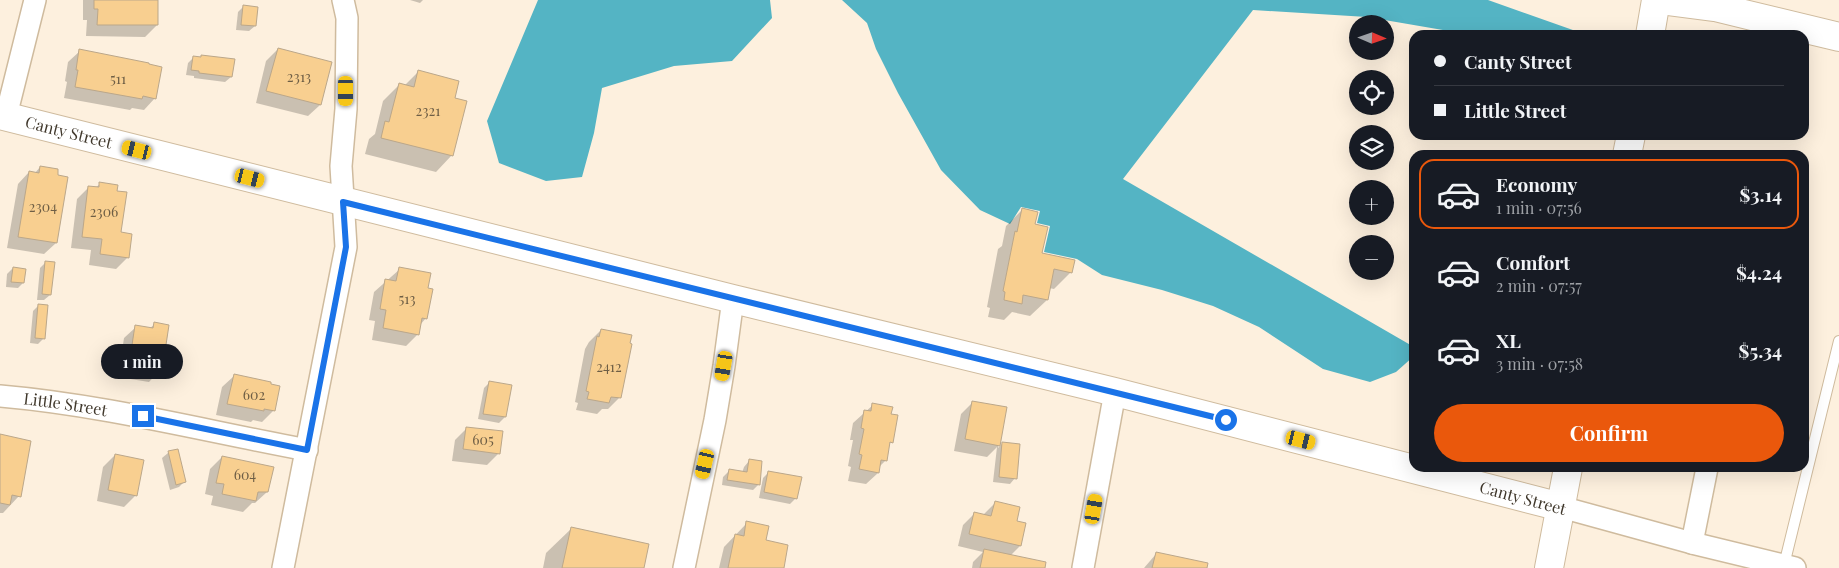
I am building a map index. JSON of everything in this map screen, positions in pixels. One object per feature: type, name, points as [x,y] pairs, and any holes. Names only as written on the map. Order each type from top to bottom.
[{"type":"street","points":[[3,116],[35,0]]},
{"type":"street","points":[[283,568],[346,247],[341,166],[346,109],[347,18],[343,0]]},
{"type":"street","points":[[1651,30],[1656,0]]},
{"type":"street","points":[[1661,0],[1715,7],[1839,37]]},
{"type":"street","name":"Canty Street","points":[[3,116],[733,299],[1115,392],[1409,468]]},
{"type":"street","points":[[684,568],[715,420],[733,299]]},
{"type":"street","points":[[1084,568],[1115,392]]},
{"type":"street","name":"Little Street","points":[[0,396],[91,406],[307,450]]},
{"type":"street","name":"Canty Street","points":[[1425,472],[1789,567]]},
{"type":"street","points":[[1549,568],[1567,472]]},
{"type":"street","points":[[1692,543],[1706,472]]},
{"type":"lane","points":[[1789,567],[1839,341]]},
{"type":"water","points":[[538,0],[770,0],[772,18],[732,61],[674,66],[602,88],[594,133],[582,177],[546,181],[499,163],[487,121]]},
{"type":"water","points":[[842,0],[1488,0],[1573,30],[1443,30],[1394,22],[1394,15],[1349,16],[1253,10],[1123,179],[1409,344],[1409,360],[1396,372],[1370,382],[1323,369],[1259,327],[1213,306],[1162,290],[1102,275],[1077,259],[1044,252],[1050,226],[1037,223],[1040,211],[1021,207],[1010,224],[980,210],[941,170],[876,49],[867,23]]},
{"type":"building","points":[[94,0],[158,0],[158,25],[97,25],[98,9],[94,9]]},
{"type":"building","points":[[243,5],[258,7],[256,26],[241,25]]},
{"type":"building","points":[[278,48],[332,62],[321,105],[266,91]]},
{"type":"building","points":[[79,49],[162,67],[156,99],[143,96],[142,99],[75,87]]},
{"type":"building","points":[[201,55],[235,59],[232,77],[199,73],[199,71],[191,70],[193,56],[201,57]]},
{"type":"building","points":[[418,70],[459,81],[455,98],[467,101],[453,156],[381,138],[385,121],[389,122],[399,83],[414,87]]},
{"type":"building","points":[[40,166],[58,169],[58,175],[68,177],[57,243],[18,237],[29,171],[39,173]]},
{"type":"building","points":[[99,182],[118,185],[117,191],[127,192],[121,232],[132,234],[129,258],[100,254],[102,239],[82,237],[88,186],[99,187]]},
{"type":"building","points":[[1022,208],[1038,212],[1035,224],[1048,227],[1042,253],[1075,260],[1072,273],[1054,269],[1048,300],[1023,295],[1022,304],[1004,300],[1005,292],[1003,291],[1015,231],[1017,232]]},
{"type":"building","points":[[45,261],[55,262],[51,295],[42,294]]},
{"type":"building","points":[[13,267],[26,269],[24,283],[11,282]]},
{"type":"building","points":[[399,267],[431,273],[428,288],[433,289],[427,319],[422,318],[419,335],[383,328],[386,310],[380,309],[385,279],[396,281]]},
{"type":"building","points":[[38,304],[48,305],[45,339],[35,338]]},
{"type":"building","points":[[154,322],[169,325],[162,371],[129,365],[135,325],[153,328]]},
{"type":"building","points":[[601,329],[632,335],[630,343],[632,344],[621,398],[611,397],[609,403],[587,399],[589,392],[586,391],[597,336],[599,337]]},
{"type":"building","points":[[234,374],[271,382],[271,384],[280,386],[275,411],[264,409],[264,411],[227,404]]},
{"type":"building","points":[[489,381],[512,385],[506,417],[483,414]]},
{"type":"building","points":[[972,401],[1007,407],[1000,446],[965,439]]},
{"type":"building","points":[[872,403],[893,407],[891,414],[898,415],[893,443],[890,442],[887,461],[881,460],[879,473],[859,469],[862,455],[859,454],[864,429],[861,428],[864,410],[871,411]]},
{"type":"building","points":[[466,427],[503,431],[500,454],[463,449]]},
{"type":"building","points":[[0,434],[31,441],[21,497],[12,495],[10,505],[0,503]]},
{"type":"building","points":[[1002,442],[1020,444],[1017,479],[999,477]]},
{"type":"building","points":[[178,449],[186,482],[176,485],[168,451]]},
{"type":"building","points":[[115,454],[144,460],[137,496],[108,490]]},
{"type":"building","points":[[222,456],[274,467],[268,492],[258,492],[256,501],[222,494],[224,484],[216,483]]},
{"type":"building","points":[[749,459],[762,461],[760,485],[727,480],[729,469],[747,472]]},
{"type":"building","points":[[768,471],[802,477],[797,499],[764,492]]},
{"type":"building","points":[[995,501],[1020,507],[1017,521],[1026,523],[1021,546],[969,534],[974,512],[991,516]]},
{"type":"building","points":[[746,521],[769,526],[766,540],[788,545],[784,568],[728,568],[735,534],[744,536]]},
{"type":"building","points":[[571,527],[649,544],[644,568],[562,568]]},
{"type":"building","points":[[984,549],[1046,562],[1045,568],[980,568]]},
{"type":"building","points":[[1156,552],[1208,563],[1207,568],[1152,568]]},
{"type":"route","points":[[143,416],[307,450],[346,247],[343,202],[1226,420]]}]
